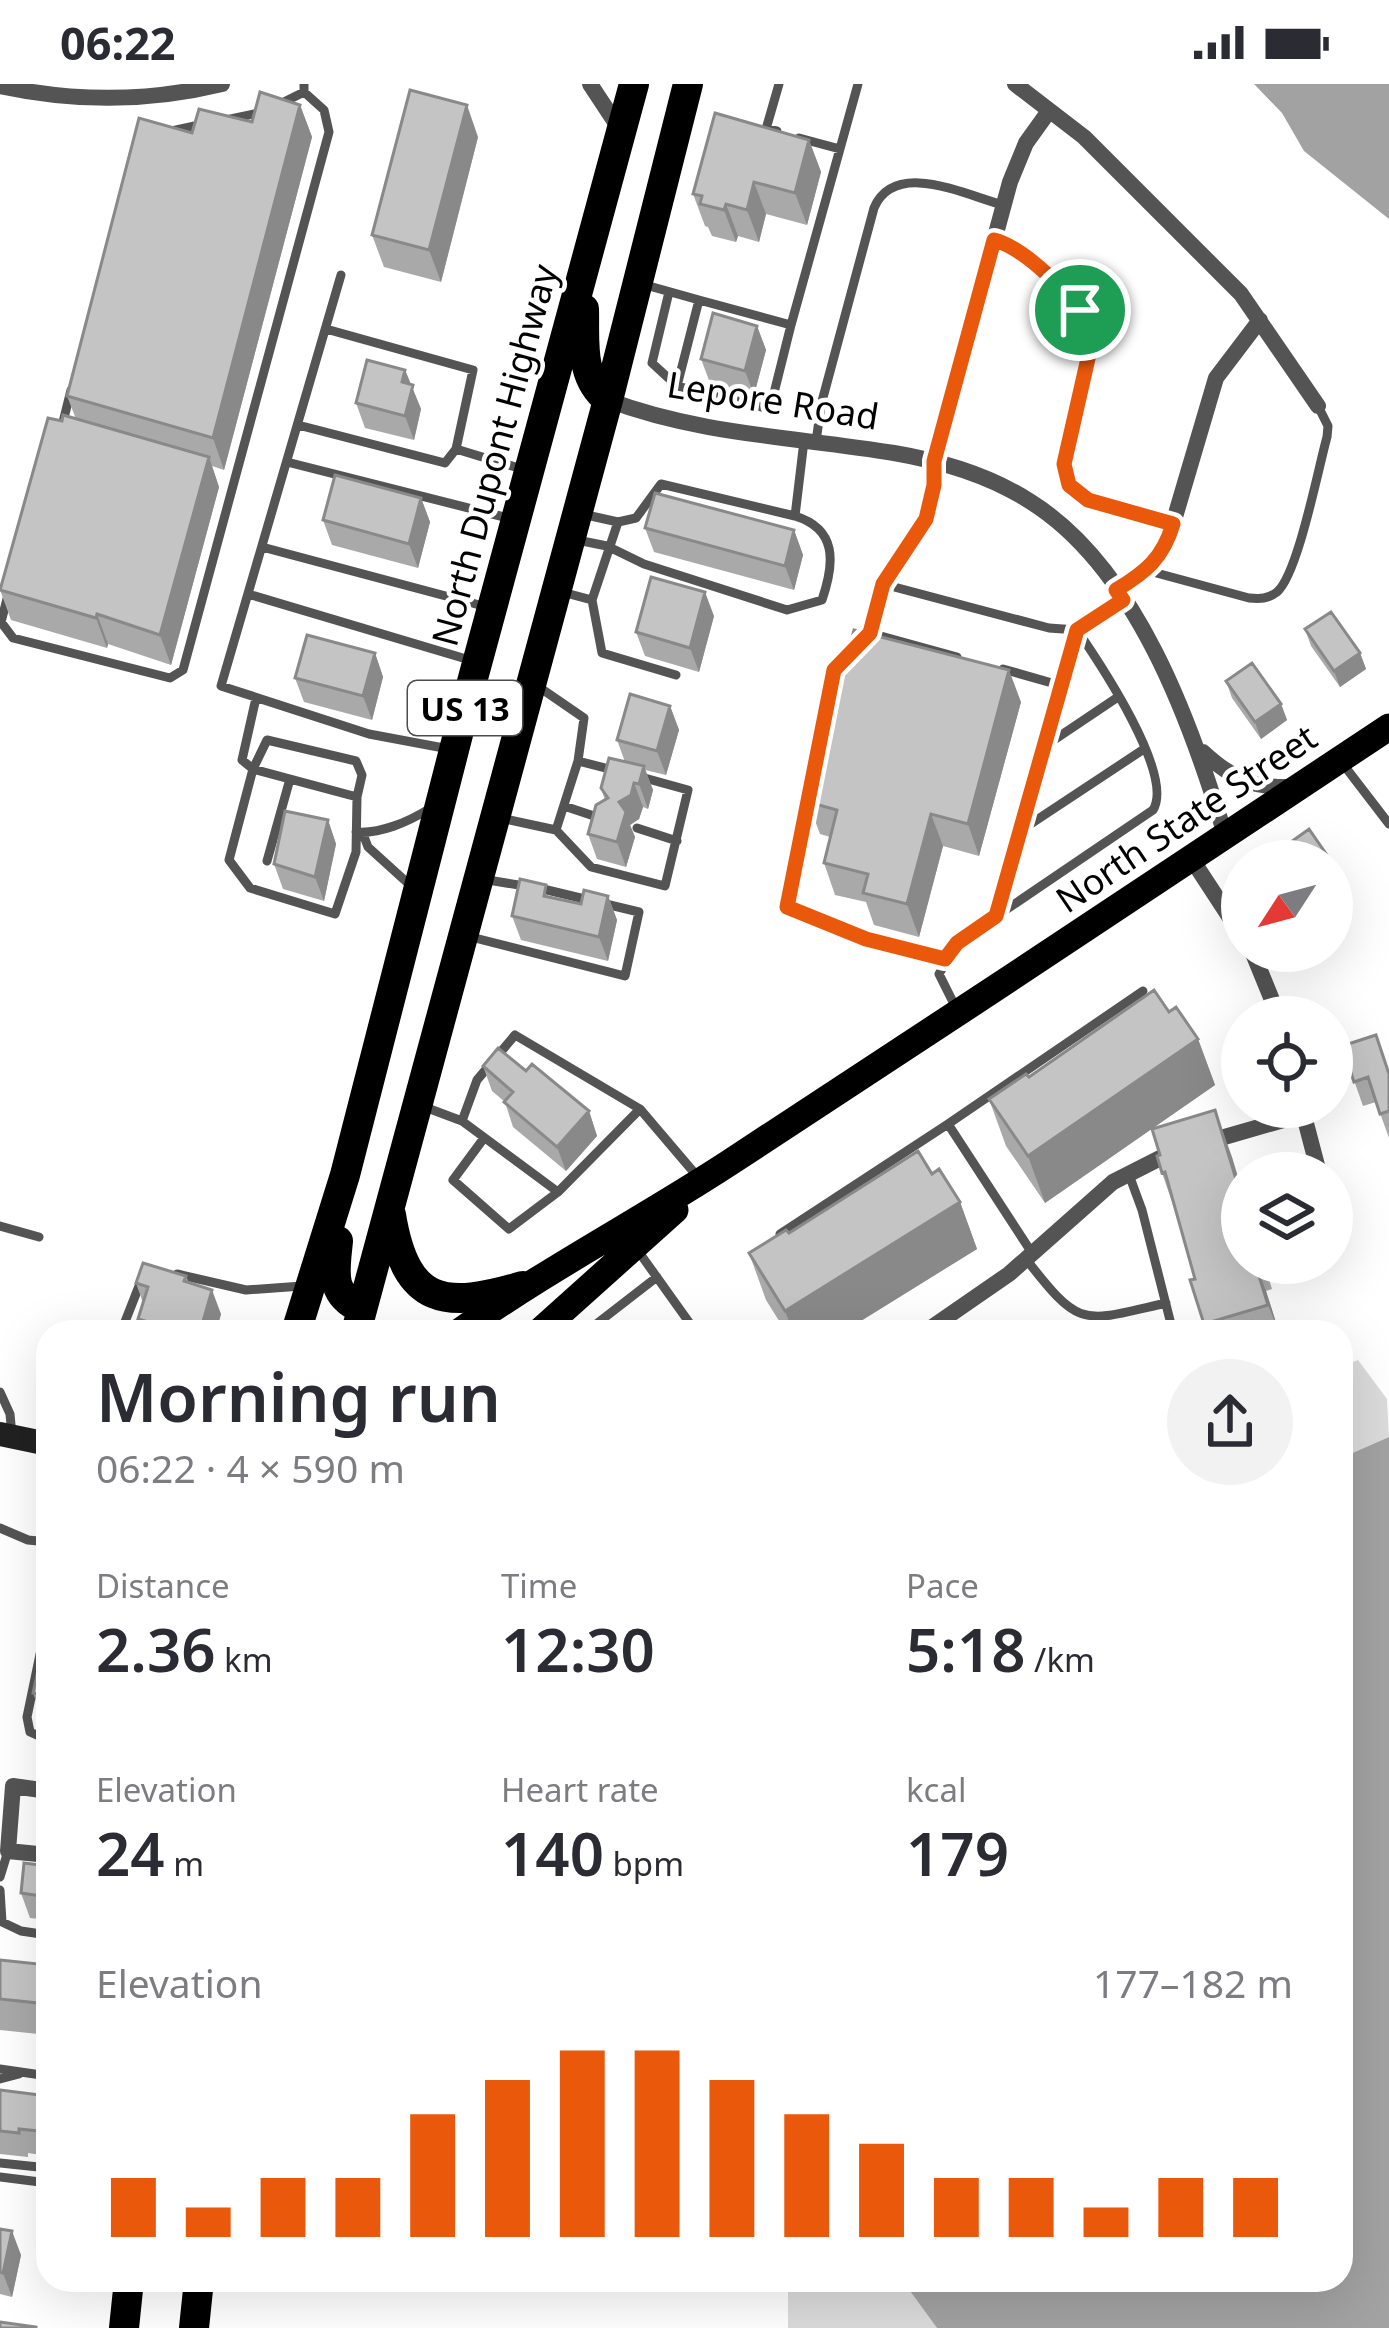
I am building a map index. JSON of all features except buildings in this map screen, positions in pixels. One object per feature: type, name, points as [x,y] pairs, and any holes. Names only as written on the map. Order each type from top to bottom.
[{"type":"highway","name":"North Dupont Highway","points":[[300,1320],[345,1175],[634,84]]},
{"type":"highway","name":"US 13","points":[[359,1320],[608,400],[688,84]]},
{"type":"highway","points":[[584,279],[586,370],[593,388],[608,400]]},
{"type":"highway","points":[[345,1175],[334,1282],[359,1320]]},
{"type":"highway","points":[[389,1206],[403,1263],[432,1293],[453,1300],[477,1300],[524,1286]]},
{"type":"highway","points":[[124,2328],[128,2292]]},
{"type":"highway","points":[[194,2328],[198,2292]]},
{"type":"main road","name":"North State Street","points":[[476,1320],[711,1173],[1387,732]]},
{"type":"main road","name":"North State Street","points":[[581,1320],[634,1246],[711,1173]]},
{"type":"street","points":[[0,86],[72,98],[171,96],[222,84]]},
{"type":"street","points":[[590,84],[621,131]]},
{"type":"street","points":[[1015,84],[1100,152],[1241,294],[1318,406]]},
{"type":"street","points":[[934,461],[1017,162],[1049,111]]},
{"type":"street","points":[[1119,595],[1161,556],[1216,378],[1261,320]]},
{"type":"street","name":"Lepore Road","points":[[608,400],[670,421],[934,461],[1034,503],[1076,538],[1119,595],[1167,675],[1198,748],[1225,835]]},
{"type":"street","points":[[1198,748],[1240,781],[1256,787],[1298,787]]},
{"type":"street","points":[[1191,858],[1221,904]]},
{"type":"street","points":[[941,1320],[1029,1256],[1128,1172],[1170,1152],[1246,1128]]},
{"type":"street","points":[[6,1435],[36,1439]]},
{"type":"street","points":[[36,1789],[13,1786],[8,1851],[36,1854]]},
{"type":"lane","points":[[779,84],[766,128],[840,149]]},
{"type":"lane","points":[[766,438],[791,325],[858,84]]},
{"type":"lane","points":[[12,579],[1,622],[14,638],[170,679],[183,670],[329,132],[324,110],[304,88],[266,111],[151,135]]},
{"type":"lane","points":[[795,516],[810,442],[874,208],[889,187],[911,181],[1003,206]]},
{"type":"lane","points":[[994,240],[1021,252],[1080,310],[1094,332],[1064,464],[1069,485],[1088,500],[1173,524]]},
{"type":"lane","points":[[341,275],[221,686],[369,734],[454,750]]},
{"type":"lane","points":[[637,283],[791,325]]},
{"type":"lane","points":[[669,292],[652,363],[677,386],[770,409]]},
{"type":"lane","points":[[677,386],[699,300]]},
{"type":"lane","points":[[298,425],[445,463],[456,449],[473,370],[326,329]]},
{"type":"lane","points":[[77,367],[60,432],[82,438]]},
{"type":"lane","points":[[1147,570],[1249,598],[1276,592],[1291,573],[1327,437],[1328,426],[1318,406]]},
{"type":"lane","points":[[456,449],[530,472]]},
{"type":"lane","points":[[934,461],[926,519],[883,584],[870,633],[834,670],[787,907],[866,939],[945,959]]},
{"type":"lane","points":[[287,462],[517,520]]},
{"type":"lane","points":[[212,476],[234,482]]},
{"type":"lane","points":[[662,484],[818,524],[826,536],[828,582],[822,600],[787,610],[644,564],[573,525],[636,518],[662,484]]},
{"type":"lane","points":[[618,521],[592,600],[602,653],[676,675]]},
{"type":"lane","points":[[262,547],[493,609]]},
{"type":"lane","points":[[883,584],[1049,628],[1077,630]]},
{"type":"lane","points":[[555,590],[592,600]]},
{"type":"lane","points":[[248,594],[478,663]]},
{"type":"lane","points":[[996,916],[1077,630],[1119,595]]},
{"type":"lane","points":[[959,1012],[939,974],[957,943],[1153,810],[1158,801],[1157,780],[1144,749],[1077,630]]},
{"type":"lane","points":[[870,633],[975,662]]},
{"type":"lane","points":[[996,668],[1059,685]]},
{"type":"lane","points":[[530,681],[584,718],[578,760],[556,830]]},
{"type":"lane","points":[[1042,748],[1118,697]]},
{"type":"lane","points":[[256,698],[242,760],[253,769],[356,797]]},
{"type":"lane","points":[[267,740],[356,761],[362,775],[356,797],[356,853],[335,914],[250,888],[229,860],[253,769],[267,740]]},
{"type":"lane","points":[[1020,831],[1144,749]]},
{"type":"lane","points":[[1340,759],[1389,824]]},
{"type":"lane","points":[[494,816],[556,830],[591,867],[665,886],[688,790],[578,760]]},
{"type":"lane","points":[[268,861],[290,779]]},
{"type":"lane","points":[[359,833],[405,822],[442,798]]},
{"type":"lane","points":[[564,806],[608,820]]},
{"type":"lane","points":[[637,828],[677,841]]},
{"type":"lane","points":[[359,833],[417,895]]},
{"type":"lane","points":[[462,934],[625,976],[639,912],[477,878]]},
{"type":"lane","points":[[770,1240],[1143,991]]},
{"type":"lane","points":[[462,1121],[477,1080],[515,1035],[640,1109],[711,1173]]},
{"type":"lane","points":[[416,1104],[462,1121],[558,1192]]},
{"type":"lane","points":[[484,1138],[453,1180],[509,1229],[558,1192],[640,1109]]},
{"type":"lane","points":[[948,1124],[1058,1300],[1078,1316],[1093,1319],[1166,1303]]},
{"type":"lane","points":[[1128,1172],[1170,1320]]},
{"type":"lane","points":[[0,1226],[39,1237]]},
{"type":"lane","points":[[634,1246],[687,1320]]},
{"type":"lane","points":[[126,1320],[146,1267]]},
{"type":"lane","points":[[166,1271],[246,1290],[311,1286]]},
{"type":"lane","points":[[584,1320],[657,1277]]},
{"type":"lane","points":[[0,1392],[10,1414],[6,1435]]},
{"type":"lane","points":[[0,1528],[36,1541]]},
{"type":"lane","points":[[36,1674],[27,1717],[30,1732],[36,1735]]},
{"type":"lane","points":[[0,1877],[8,1851]]},
{"type":"lane","points":[[0,1891],[2,1922],[36,1933]]},
{"type":"lane","points":[[0,2069],[36,2074]]},
{"type":"lane","points":[[0,2079],[25,2073]]},
{"type":"lane","points":[[0,2163],[36,2167]]},
{"type":"lane","points":[[0,2177],[36,2182]]},
{"type":"shaded area","points":[[1254,84],[1389,84],[1389,219],[1304,151],[1282,113]]},
{"type":"shaded area","points":[[1358,1360],[1387,1399],[1389,1437],[1353,1453],[1353,1362]]},
{"type":"shaded area","points":[[1389,1437],[1389,2328],[937,2328],[911,2292],[1353,2292],[1353,1453]]},
{"type":"shaded area","points":[[788,2292],[911,2292],[937,2328],[788,2328]]},
{"type":"route","points":[[994,240],[1021,252],[1080,310],[1095,339],[1066,456],[1066,479],[1088,500],[1173,524],[1153,566],[1116,590],[1123,600],[1077,630],[996,916],[957,943],[945,959],[866,939],[787,907],[834,670],[870,633],[883,584],[926,519],[934,461],[994,240]]}]
